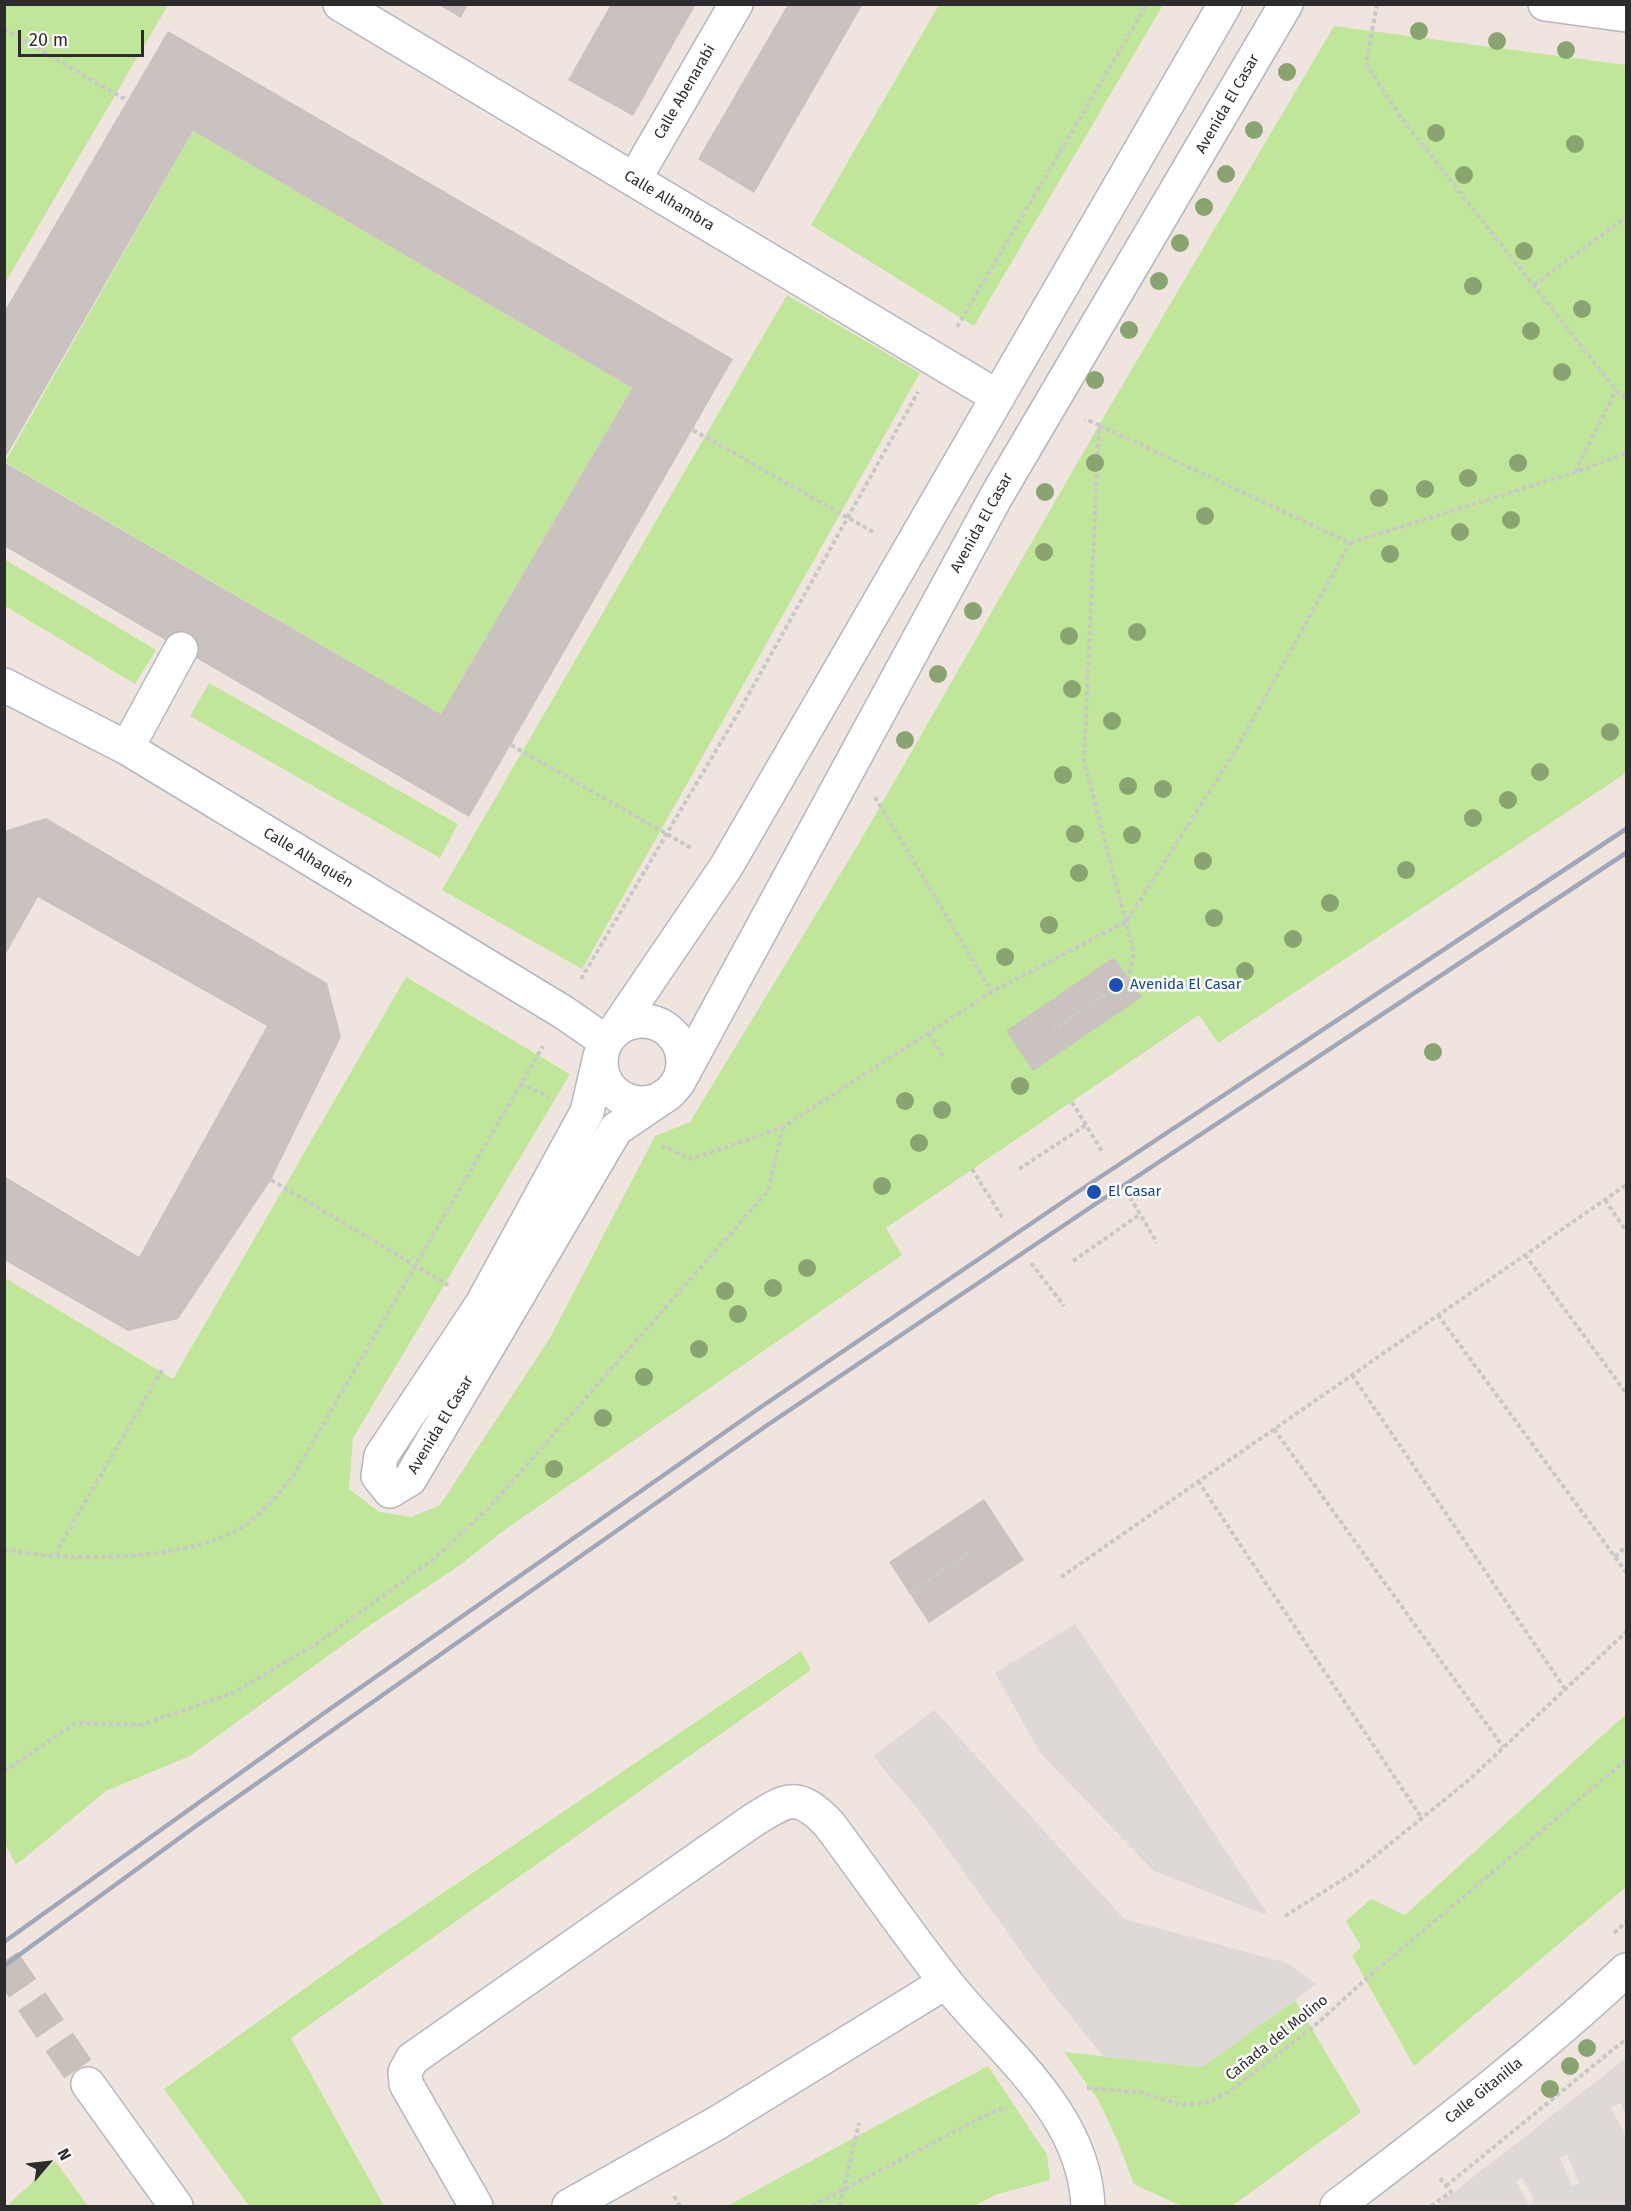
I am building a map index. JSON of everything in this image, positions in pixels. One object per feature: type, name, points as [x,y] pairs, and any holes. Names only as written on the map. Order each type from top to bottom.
[{"type":"street","name":"Calle Alhambra","points":[[340,4],[998,397]]},
{"type":"street","name":"Calle Abenarabi","points":[[634,180],[736,4]]},
{"type":"street","name":"Avenida El Casar","points":[[1225,4],[726,867],[607,1042],[587,1112],[482,1304],[381,1456],[378,1476],[390,1491],[410,1479],[616,1129],[672,1089],[998,495],[1286,4]]},
{"type":"street","points":[[1545,4],[1626,15]]},
{"type":"street","points":[[127,748],[181,649]]},
{"type":"street","name":"Calle Alhaquén","points":[[4,685],[127,748],[563,1012],[607,1042]]},
{"type":"street","points":[[647,1021],[662,1026],[675,1037],[682,1052],[682,1068],[672,1089],[651,1102],[635,1103],[620,1098],[604,1080],[607,1042],[631,1022],[647,1021]]},
{"type":"street","points":[[476,2206],[406,2084],[405,2072],[412,2060],[782,1803],[800,1802],[815,1810],[829,1824],[946,1982],[1047,2098],[1078,2155],[1088,2206]]},
{"type":"street","name":"Calle Gitanilla","points":[[1337,2206],[1436,2130],[1589,2004],[1626,1970]]},
{"type":"street","points":[[569,2206],[717,2123],[946,1982]]},
{"type":"street","points":[[88,2084],[176,2206]]},
{"type":"path","points":[[4,1549],[57,1556],[112,1558],[189,1547],[229,1533],[251,1521],[292,1476],[667,834],[936,359],[1147,4]]},
{"type":"path","points":[[1377,4],[1366,64],[1402,119],[1616,390],[1626,398]]},
{"type":"path","points":[[4,29],[128,101]]},
{"type":"path","points":[[1534,285],[1626,217]]},
{"type":"path","points":[[1574,473],[1616,390]]},
{"type":"path","points":[[1052,404],[1350,543],[1574,473],[1626,453]]},
{"type":"path","points":[[1052,1031],[1128,978],[1134,953],[1084,761],[1099,425]]},
{"type":"path","points":[[693,430],[908,552]]},
{"type":"path","points":[[616,1129],[692,1159],[783,1127],[992,992],[1127,921],[1236,750],[1350,543]]},
{"type":"path","points":[[512,745],[726,867]]},
{"type":"path","points":[[853,760],[992,992]]},
{"type":"path","points":[[929,1033],[944,1058]]},
{"type":"path","points":[[520,1084],[587,1112]]},
{"type":"path","points":[[1072,1102],[1103,1153]]},
{"type":"path","points":[[1019,1169],[1086,1125]]},
{"type":"path","points":[[972,1169],[1004,1220]]},
{"type":"path","points":[[271,1180],[482,1304]]},
{"type":"path","points":[[1061,1577],[1626,1185]]},
{"type":"path","points":[[1130,1197],[1157,1243]]},
{"type":"path","points":[[1605,1200],[1626,1231]]},
{"type":"path","points":[[1073,1261],[1139,1215]]},
{"type":"path","points":[[1525,1255],[1626,1393]]},
{"type":"path","points":[[1031,1263],[1064,1306]]},
{"type":"path","points":[[1438,1315],[1626,1572]]},
{"type":"path","points":[[57,1556],[59,1548],[162,1370]]},
{"type":"path","points":[[1352,1374],[1565,1689]]},
{"type":"path","points":[[1274,1428],[1503,1748]]},
{"type":"path","points":[[1198,1481],[1420,1817]]},
{"type":"path","points":[[1615,1557],[1626,1546]]},
{"type":"path","points":[[909,1593],[972,1552]]},
{"type":"path","points":[[1284,1916],[1358,1870],[1420,1817],[1470,1779],[1626,1632]]},
{"type":"path","points":[[4,1772],[19,1760]]},
{"type":"path","name":"Cañada del Molino","points":[[812,2206],[992,2112],[1089,2087],[1139,2092],[1182,2105],[1205,2103],[1227,2093],[1312,2028],[1374,1972],[1626,1760]]},
{"type":"path","points":[[1446,2186],[1626,2038]]},
{"type":"path","points":[[840,2206],[859,2123]]},
{"type":"path","points":[[674,2196],[680,2206]]},
{"type":"green space","points":[[4,5],[168,5],[5,283]]},
{"type":"green space","points":[[939,5],[1163,5],[974,326],[811,225]]},
{"type":"green space","points":[[1334,26],[1626,65],[1626,773],[1218,1043],[1199,1015],[886,1228],[902,1255],[503,1531],[460,1565],[369,1626],[190,1756],[106,1791],[16,1865],[5,1843],[5,1278],[173,1379],[406,977],[570,1074],[353,1438],[349,1489],[379,1512],[412,1517],[440,1505],[550,1338],[655,1136],[690,1122],[859,843],[1099,425]]},
{"type":"green space","points":[[193,131],[632,388],[441,714],[5,462]]},
{"type":"green space","points":[[787,295],[920,373],[582,969],[442,890]]},
{"type":"green space","points":[[4,559],[156,650],[135,684],[5,606]]},
{"type":"green space","points":[[209,683],[458,824],[440,858],[190,716]]},
{"type":"green space","points":[[801,1651],[811,1670],[291,2038],[384,2206],[249,2206],[164,2089],[363,1947]]},
{"type":"green space","points":[[1626,1714],[1626,1887],[1414,2066],[1352,1956],[1361,1947],[1346,1921],[1371,1899],[1405,1915]]},
{"type":"green space","points":[[1295,2000],[1361,2112],[1232,2206],[1181,2206],[1134,2184],[1099,2101],[1064,2052],[1202,2067]]},
{"type":"green space","points":[[988,2066],[1047,2155],[1050,2180],[995,2195],[974,2206],[727,2206]]},
{"type":"green space","points":[[55,2161],[88,2206],[7,2206]]},
{"type":"shaded area","points":[[1075,1624],[1269,1916],[1154,1871],[1041,1754],[995,1673]]},
{"type":"shaded area","points":[[934,1710],[1124,1919],[1287,1963],[1317,1984],[1202,2067],[1104,2057],[1044,1983],[925,1818],[873,1756]]},
{"type":"shaded area","points":[[1626,2058],[1626,2115],[1620,2103],[1611,2108],[1626,2137],[1626,2206],[1436,2206]],"holes":[[[1567,2155],[1579,2183],[1572,2186],[1560,2158]],[[1522,2178],[1535,2201],[1529,2205],[1516,2182]]]},
{"type":"building","points":[[437,4],[468,4],[461,18]]},
{"type":"building","points":[[611,4],[696,4],[633,116],[568,80]]},
{"type":"building","points":[[788,4],[863,4],[754,193],[698,159]]},
{"type":"building","points":[[168,31],[733,359],[469,817],[4,546],[4,462],[441,714],[632,388],[193,131],[4,460],[4,312]]},
{"type":"building","points":[[46,818],[327,983],[341,1037],[271,1180],[178,1319],[128,1331],[4,1260],[4,1176],[139,1257],[267,1026],[38,897],[4,957],[4,831]]},
{"type":"building","points":[[1114,957],[1142,997],[1033,1071],[1006,1031]]},
{"type":"building","points":[[984,1499],[1024,1560],[929,1623],[889,1562]]},
{"type":"tunnel","points":[[4,1961],[88,2084]]},
{"type":"railway","points":[[4,1942],[327,1711],[758,1409],[1079,1191],[1626,829]]},
{"type":"railway","points":[[4,1966],[196,1826],[766,1426],[1094,1205],[1626,853]]},
{"type":"place","name":"Avenida El Casar","points":[[1116,985]]},
{"type":"place","name":"El Casar","points":[[1094,1192]]}]
